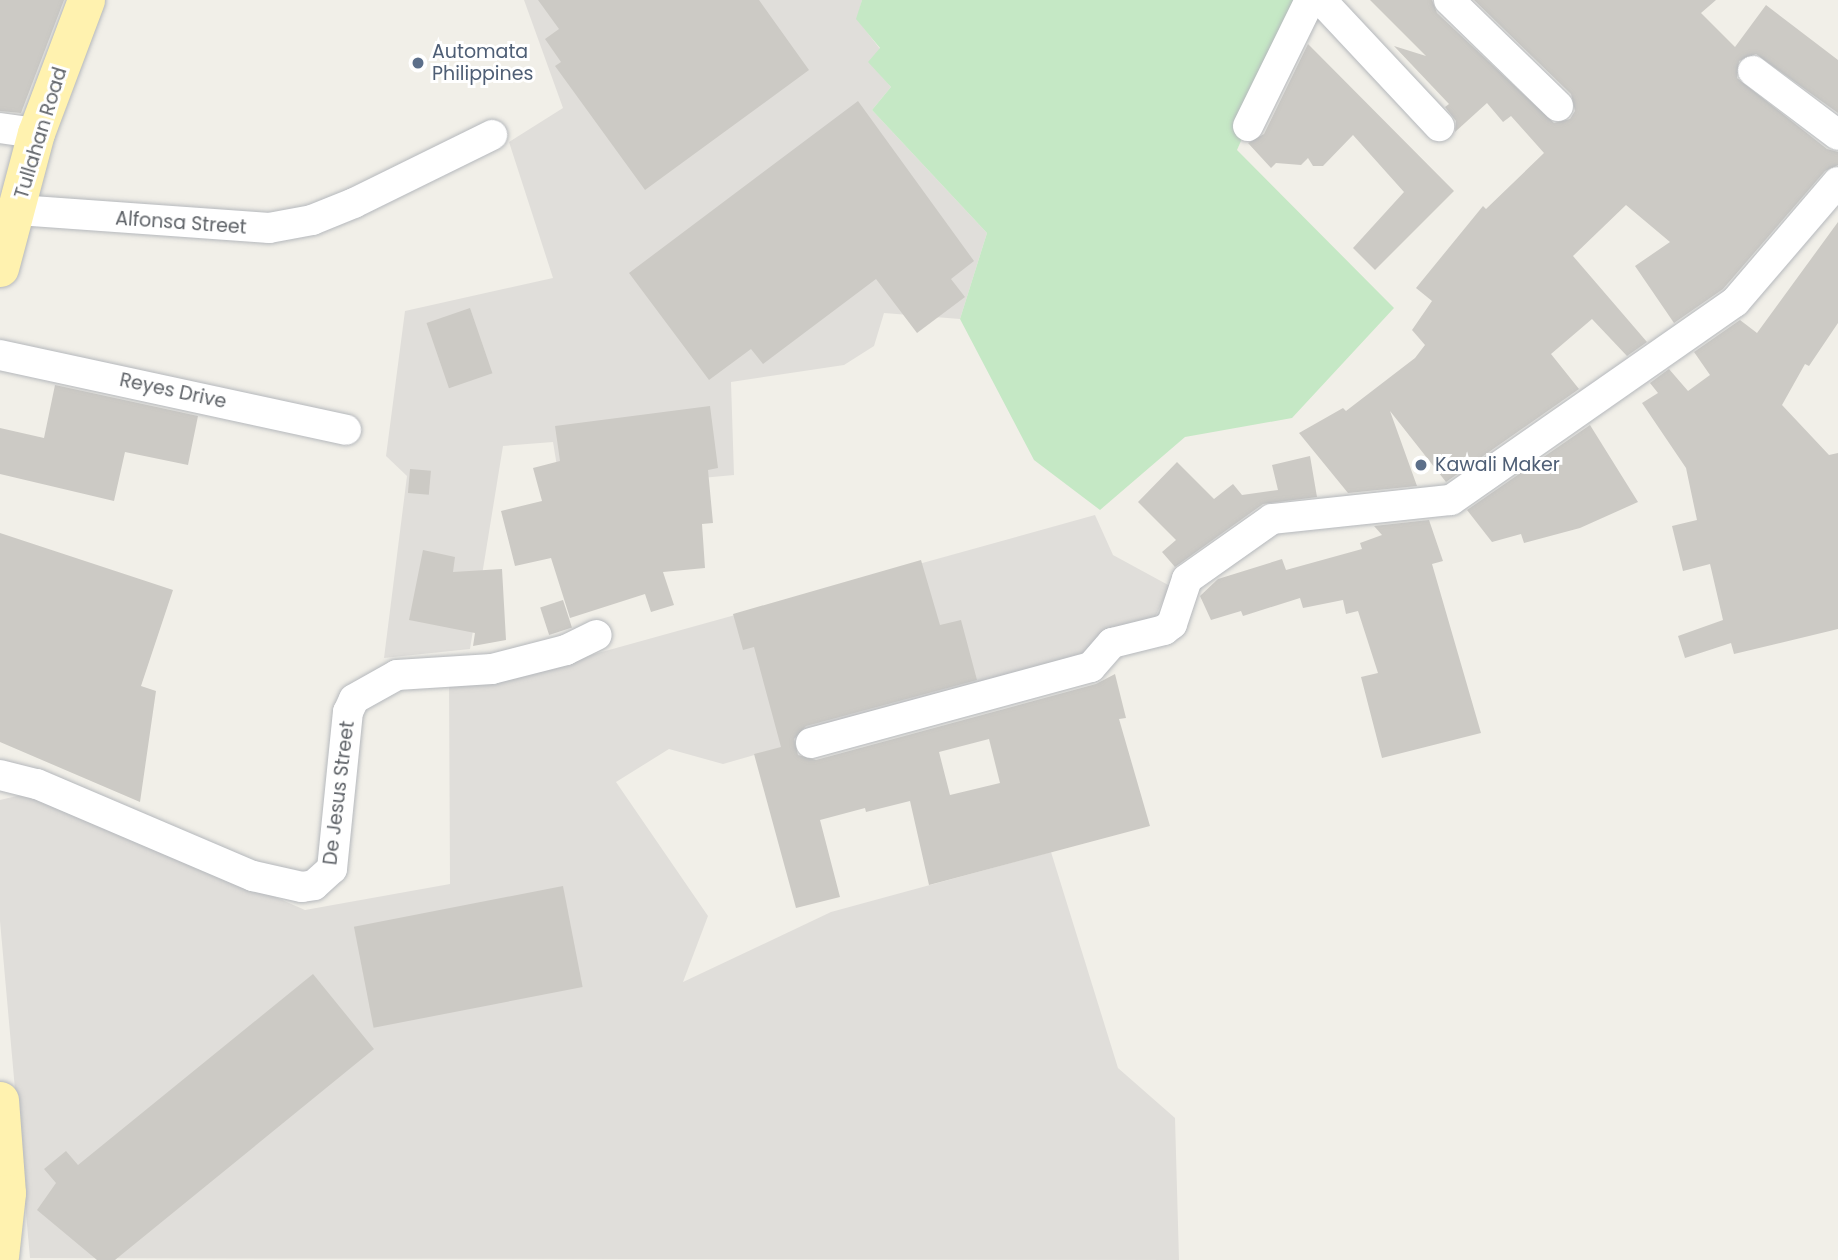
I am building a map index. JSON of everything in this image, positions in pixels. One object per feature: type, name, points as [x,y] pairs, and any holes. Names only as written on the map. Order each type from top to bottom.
[{"type":"main road","name":"Tullahan Road","points":[[0,268],[18,211],[36,134],[86,0]]},
{"type":"main road","points":[[0,1100],[7,1193],[0,1256]]},
{"type":"street","points":[[1248,126],[1310,0]]},
{"type":"street","points":[[1321,0],[1439,126]]},
{"type":"street","points":[[1449,0],[1558,106]]},
{"type":"street","points":[[1753,71],[1838,135]]},
{"type":"street","points":[[0,128],[36,134]]},
{"type":"street","name":"Alfonsa Street","points":[[18,211],[269,228],[312,220],[354,203],[492,135]]},
{"type":"street","points":[[811,743],[1097,664],[1112,643],[1164,630],[1171,624],[1187,579],[1257,525],[1272,519],[1451,500],[1735,302],[1838,182]]},
{"type":"street","name":"Reyes Drive","points":[[0,355],[346,430]]},
{"type":"street","name":"De Jesus Street","points":[[0,775],[37,785],[253,876],[302,887],[314,885],[332,869],[354,699],[397,675],[492,669],[566,650],[597,635]]},
{"type":"shaded area","points":[[524,0],[862,0],[857,19],[880,49],[869,62],[891,87],[872,110],[987,233],[960,319],[884,313],[874,346],[844,365],[731,382],[734,475],[561,491],[553,442],[503,446],[470,649],[384,658],[407,476],[386,456],[405,311],[553,278],[509,142],[563,108]]},
{"type":"shaded area","points":[[1095,515],[1113,555],[1170,586],[1153,621],[1092,642],[1085,661],[723,764],[669,749],[616,782],[708,916],[683,982],[831,912],[1051,852],[1118,1068],[1175,1118],[1179,1260],[30,1258],[0,921],[0,800],[34,792],[305,910],[450,884],[449,686],[544,668]]},
{"type":"green space","points":[[862,0],[1303,0],[1237,150],[1394,308],[1292,418],[1185,437],[1100,510],[1034,460],[960,319],[987,233],[872,110],[891,87],[868,62],[880,48],[856,19]]},
{"type":"building","points":[[0,0],[64,0],[21,113],[0,111]]},
{"type":"building","points":[[538,0],[759,0],[809,70],[645,190],[555,66],[561,62],[545,39],[559,29]]},
{"type":"building","points":[[1370,0],[1432,0],[1437,13],[1554,123],[1570,119],[1575,111],[1571,94],[1474,0],[1716,0],[1701,13],[1735,47],[1766,5],[1838,60],[1838,113],[1756,54],[1739,61],[1737,78],[1827,149],[1838,152],[1838,165],[1825,171],[1723,289],[1674,323],[1635,266],[1670,242],[1626,205],[1573,256],[1647,342],[1627,356],[1592,319],[1551,354],[1579,389],[1446,482],[1390,411],[1417,486],[1348,493],[1299,433],[1343,408],[1346,411],[1415,358],[1425,345],[1412,330],[1432,301],[1416,288],[1483,206],[1486,209],[1544,153],[1511,116],[1503,122],[1487,103],[1455,132],[1456,121],[1445,107],[1449,104],[1394,46],[1426,56]]},
{"type":"building","points":[[1308,44],[1454,191],[1375,270],[1353,248],[1404,192],[1353,135],[1323,166],[1313,166],[1308,158],[1301,165],[1276,163],[1271,168],[1248,143],[1264,134]]},
{"type":"building","points":[[858,101],[974,261],[951,279],[965,297],[917,333],[876,279],[763,364],[751,349],[709,380],[629,273]]},
{"type":"building","points":[[1838,222],[1838,323],[1809,366],[1805,364],[1782,405],[1829,455],[1838,453],[1838,629],[1734,654],[1731,643],[1685,658],[1678,636],[1723,620],[1710,564],[1683,571],[1672,526],[1697,520],[1686,468],[1642,403],[1658,393],[1650,383],[1669,369],[1688,391],[1710,375],[1694,352],[1740,320],[1757,333]]},
{"type":"building","points":[[470,308],[492,373],[449,388],[427,323]]},
{"type":"building","points":[[55,385],[198,416],[188,465],[125,452],[114,501],[0,474],[0,428],[44,438]]},
{"type":"building","points":[[710,406],[718,468],[708,470],[713,523],[702,524],[705,568],[663,572],[674,605],[651,612],[645,594],[570,618],[551,558],[515,566],[501,511],[542,501],[533,468],[560,461],[555,426]]},
{"type":"building","points":[[1590,425],[1638,502],[1580,528],[1524,543],[1521,534],[1492,542],[1467,510]]},
{"type":"building","points":[[1310,456],[1317,497],[1263,504],[1175,567],[1162,552],[1176,540],[1138,502],[1177,462],[1214,499],[1233,484],[1242,495],[1278,490],[1272,465]]},
{"type":"building","points":[[410,469],[431,471],[429,495],[408,493]]},
{"type":"building","points":[[1429,520],[1443,561],[1432,564],[1481,733],[1382,758],[1361,677],[1378,673],[1358,611],[1346,614],[1343,600],[1303,608],[1300,598],[1243,616],[1241,611],[1211,620],[1200,596],[1218,579],[1282,559],[1286,570],[1362,549],[1360,543],[1382,535],[1374,526]]},
{"type":"building","points":[[0,533],[173,590],[141,686],[156,691],[140,802],[0,742]]},
{"type":"building","points":[[423,550],[455,557],[453,572],[502,569],[506,640],[473,646],[475,633],[409,620]]},
{"type":"building","points":[[921,560],[940,625],[961,620],[977,680],[806,726],[794,739],[798,755],[816,760],[1096,684],[1115,674],[1126,718],[1119,719],[1150,826],[929,885],[910,801],[866,812],[865,808],[820,820],[840,897],[796,908],[754,754],[781,747],[754,647],[743,650],[733,614]],"holes":[[[989,739],[1000,783],[950,795],[939,752]]]},
{"type":"building","points":[[563,600],[572,628],[549,635],[540,607]]},
{"type":"building","points":[[563,886],[583,987],[374,1028],[354,927]]},
{"type":"building","points":[[313,974],[374,1049],[115,1260],[97,1260],[37,1210],[56,1183],[44,1169],[66,1151],[78,1165]]},
{"type":"place","name":"Automata Philippines","points":[[418,63]]},
{"type":"place","name":"Kawali Maker","points":[[1421,465]]}]
